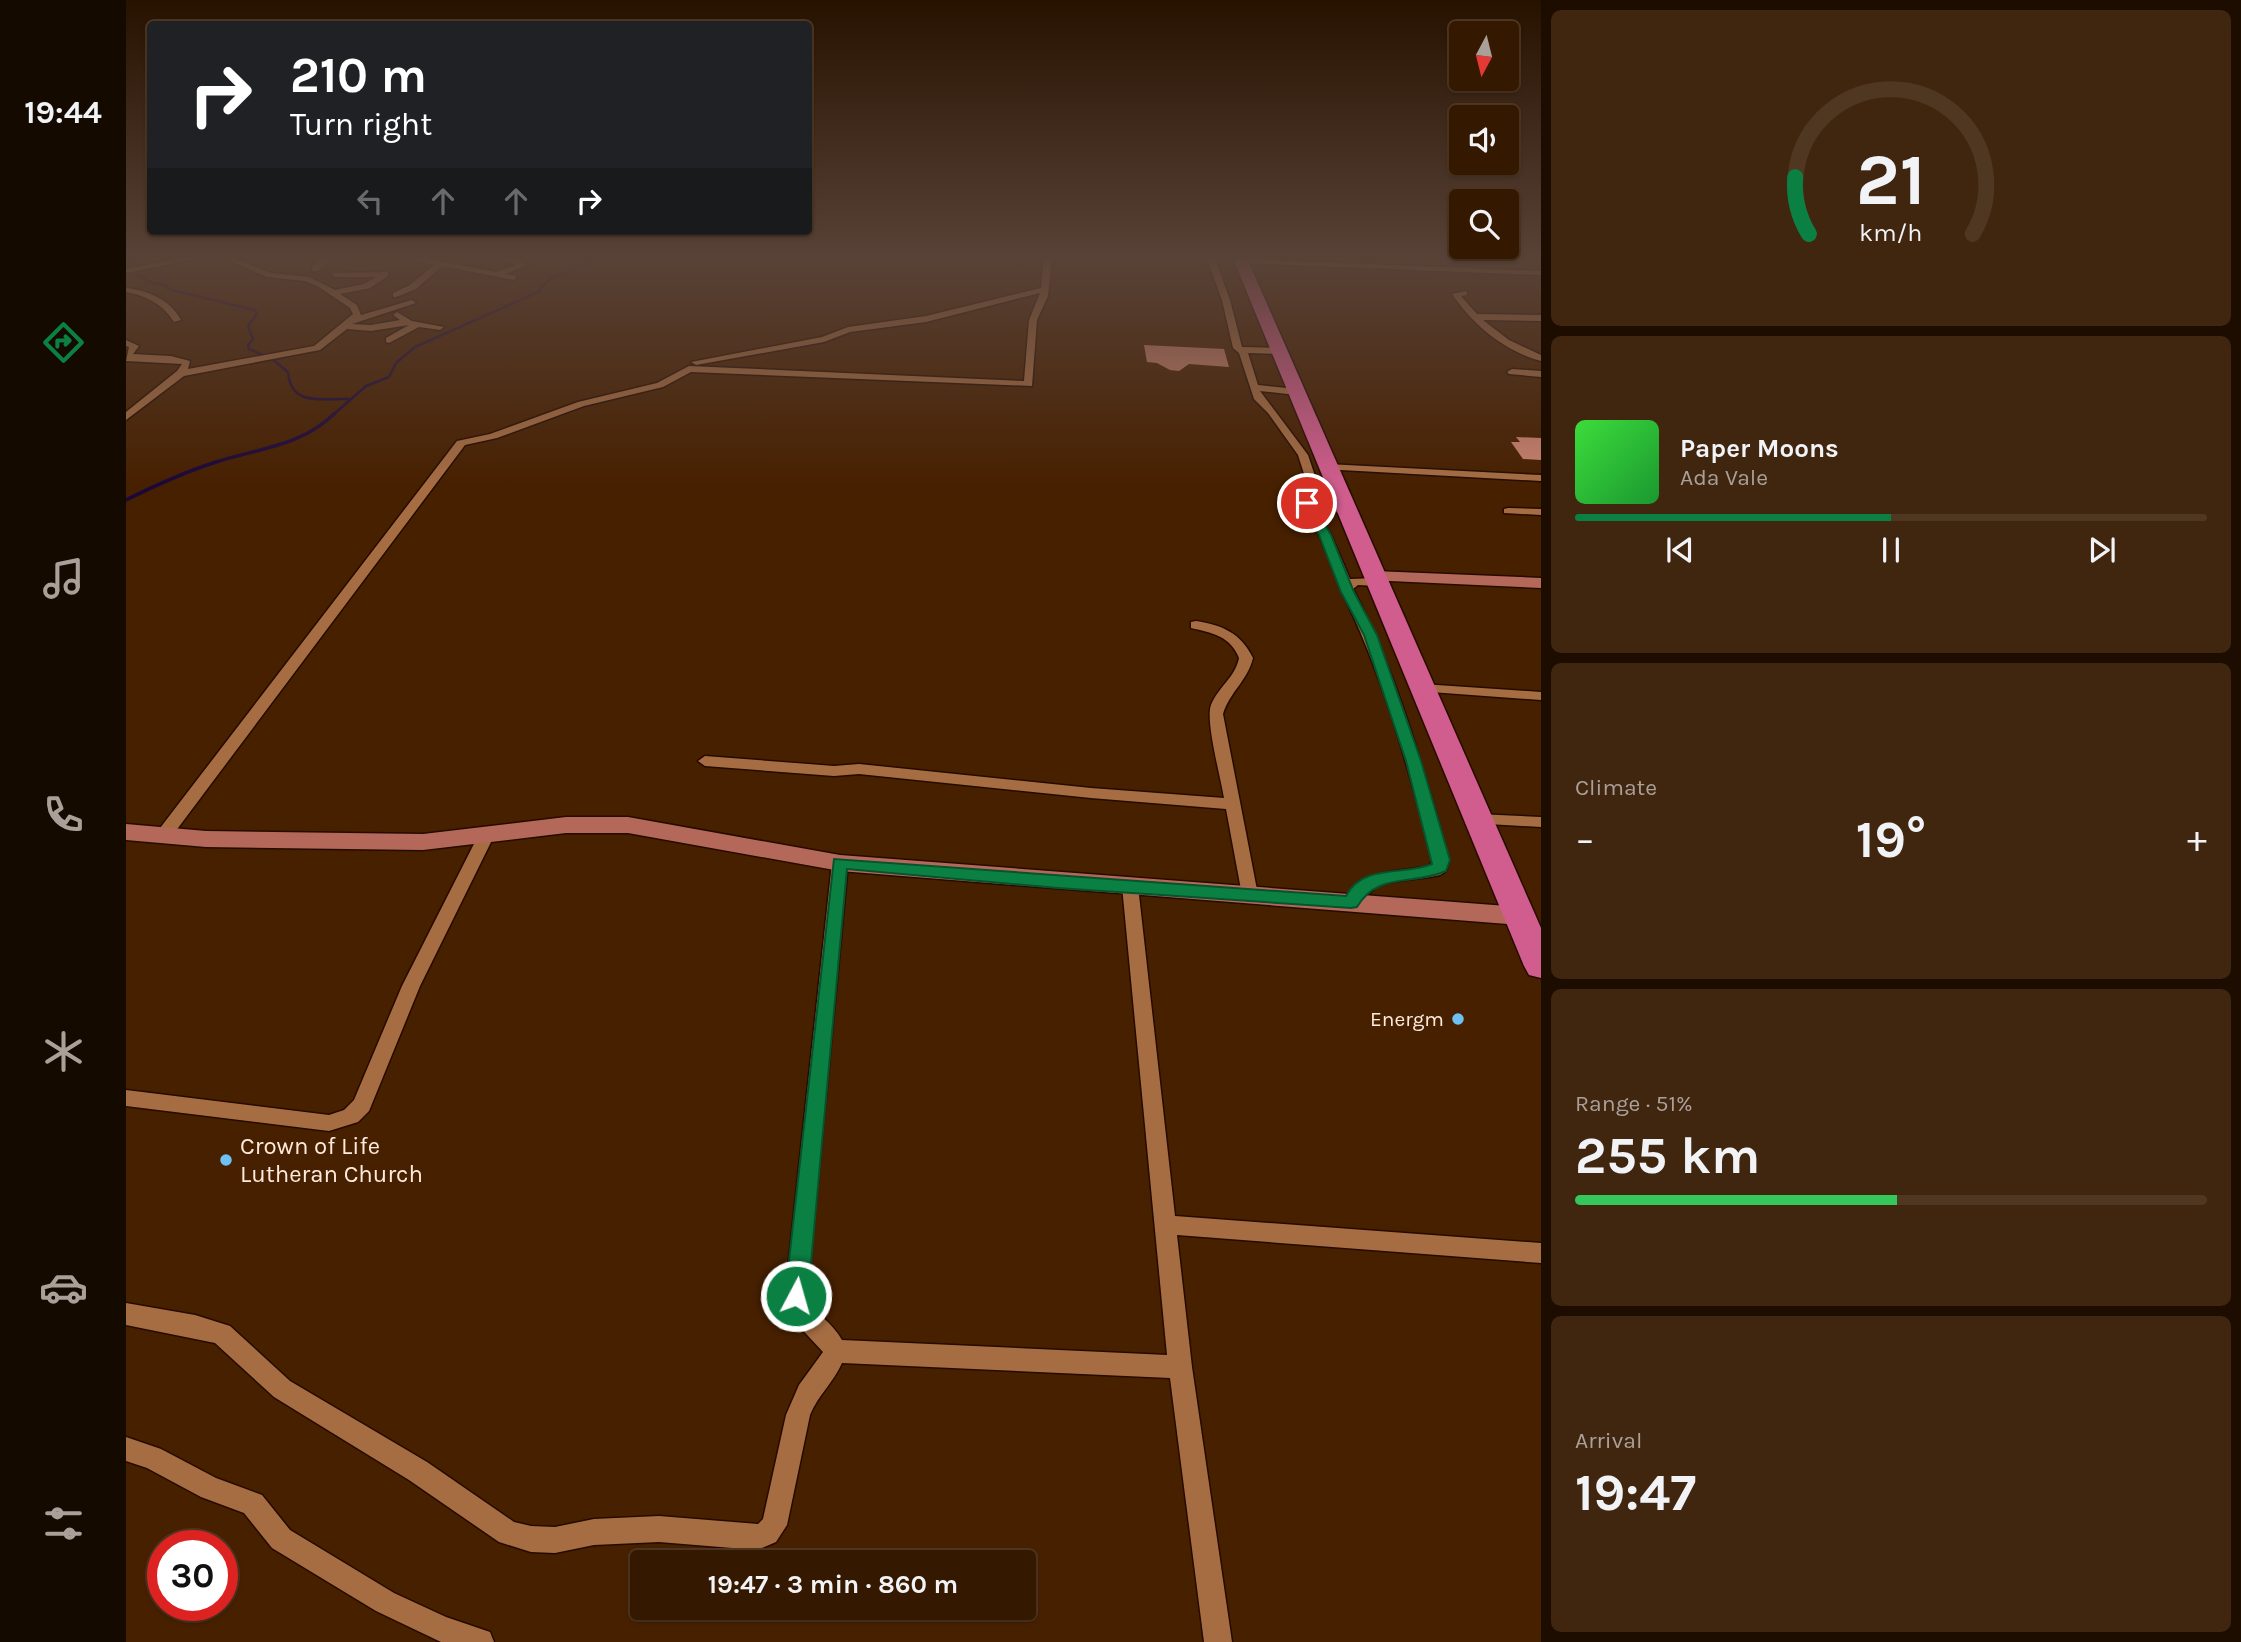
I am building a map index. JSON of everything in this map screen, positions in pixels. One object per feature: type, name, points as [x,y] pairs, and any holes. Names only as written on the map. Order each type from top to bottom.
[{"type":"highway","points":[[1269,333],[1310,426],[1319,474],[1350,520],[1477,819],[1520,916],[1536,940],[1541,966]]},
{"type":"street","points":[[181,373],[317,348],[337,333]]},
{"type":"street","points":[[389,340],[402,333]]},
{"type":"street","points":[[163,836],[457,447],[467,441],[493,436],[574,407],[660,385],[696,362],[824,339],[841,333]]},
{"type":"street","points":[[682,370],[1029,384],[1032,333]]},
{"type":"street","points":[[1234,333],[1259,399],[1272,411],[1319,474],[1541,478]]},
{"type":"street","points":[[1496,333],[1521,353],[1541,358]]},
{"type":"street","points":[[126,343],[134,346],[127,358],[185,361],[187,365],[181,373],[126,417]]},
{"type":"street","points":[[1241,350],[1278,351]]},
{"type":"street","points":[[1512,372],[1541,373]]},
{"type":"street","points":[[1254,387],[1296,393]]},
{"type":"street","points":[[1303,455],[1310,426]]},
{"type":"street","points":[[1319,474],[1307,498],[1308,508],[1325,535],[1348,592],[1370,635],[1402,727],[1441,860],[1440,867],[1434,872],[1377,878],[1357,891],[1351,902]]},
{"type":"street","points":[[1508,511],[1541,512]]},
{"type":"street","points":[[1347,585],[1355,581],[1375,579],[1541,583]]},
{"type":"street","points":[[1196,625],[1216,628],[1235,638],[1246,658],[1243,671],[1222,695],[1216,715],[1250,895]]},
{"type":"street","points":[[1422,688],[1541,696]]},
{"type":"street","points":[[705,761],[834,771],[859,769],[1232,804]]},
{"type":"street","points":[[1477,819],[1541,822]]},
{"type":"street","points":[[126,832],[163,836],[423,842],[566,825],[628,825],[839,863],[1520,916]]},
{"type":"street","points":[[126,1098],[329,1123],[351,1116],[362,1105],[411,986],[487,834]]},
{"type":"street","points":[[126,1314],[195,1326],[222,1334],[282,1388],[418,1471],[508,1533],[531,1539],[555,1540],[594,1532],[659,1529],[757,1537],[767,1533],[774,1525],[780,1504],[798,1415],[807,1393],[829,1366],[835,1351],[829,1339],[804,1315],[796,1296],[839,863]]},
{"type":"street","points":[[1130,886],[1180,1367],[1218,1642]]},
{"type":"street","points":[[1167,1225],[1541,1254]]},
{"type":"street","points":[[835,1351],[1180,1367]]},
{"type":"street","points":[[126,1448],[152,1458],[210,1488],[253,1504],[281,1539],[385,1602],[480,1642]]},
{"type":"building","points":[[1144,345],[1224,349],[1229,367],[1189,364],[1179,371],[1170,370],[1157,363],[1147,362]]},
{"type":"building","points":[[1516,437],[1541,438],[1541,460],[1523,459],[1511,442],[1520,442]]},
{"type":"waterway","points":[[251,333],[253,339],[248,345],[249,349],[270,358]]},
{"type":"waterway","points":[[334,414],[366,386],[389,377],[396,363],[415,347],[447,333]]},
{"type":"waterway","points":[[272,359],[288,372],[290,383],[301,396],[348,399]]},
{"type":"waterway","points":[[126,500],[204,466],[280,445],[309,433],[335,413]]},
{"type":"place","name":"Energm","points":[[1458,1019]]},
{"type":"place","name":"Crown of Life Lutheran Church","points":[[226,1160]]},
{"type":"route","points":[[796,1296],[839,863],[1058,882],[1351,902],[1357,891],[1377,878],[1424,874],[1434,872],[1440,867],[1441,860],[1414,761],[1370,635],[1348,592],[1320,524],[1307,503]]}]
